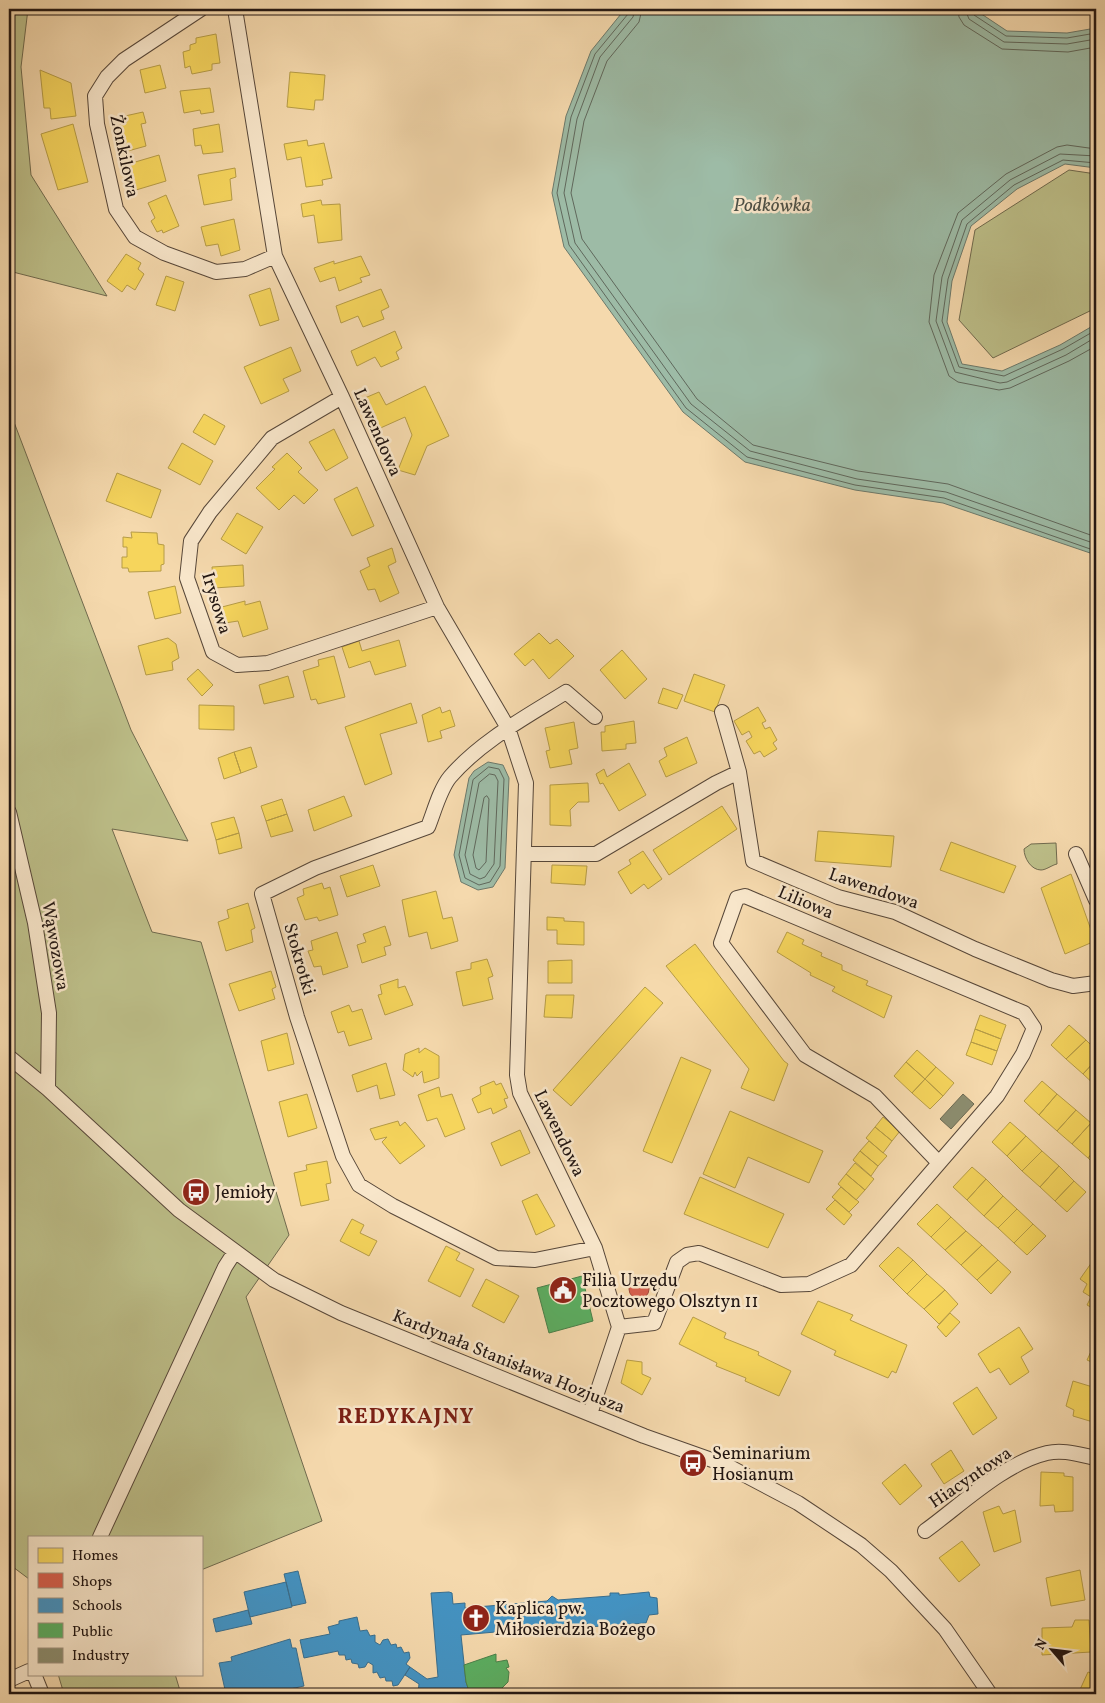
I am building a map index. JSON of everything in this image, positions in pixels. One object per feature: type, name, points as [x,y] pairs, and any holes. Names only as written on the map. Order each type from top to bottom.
[{"type":"street","name":"Żonkilowa","points":[[201,9],[124,60],[107,77],[95,96],[97,124],[116,209],[134,237],[164,253],[216,272],[245,269],[275,256]]},
{"type":"street","name":"Lawendowa","points":[[235,9],[275,256],[342,397],[436,607],[508,728],[526,783],[516,1063],[520,1093],[595,1248],[619,1327]]},
{"type":"street","name":"Irysowa","points":[[342,397],[272,438],[210,512],[192,541],[186,578],[212,652],[237,665],[268,663],[436,607]]},
{"type":"street","name":"Stokrotki","points":[[595,717],[566,692],[508,728],[449,778],[428,827],[315,868],[262,894],[297,1017],[343,1156],[359,1185],[393,1206],[496,1258],[535,1260],[595,1248]]},
{"type":"street","name":"Lawendowa","points":[[722,712],[739,772],[753,861],[838,897],[895,912],[975,950],[1051,980],[1073,986],[1096,983]]},
{"type":"street","points":[[524,854],[596,854],[716,782],[739,772]]},
{"type":"street","name":"Wąwozowa","points":[[9,812],[35,924],[49,1013],[48,1089]]},
{"type":"street","points":[[1076,854],[1096,900]]},
{"type":"street","name":"Liliowa","points":[[619,1327],[654,1323],[677,1262],[687,1255],[699,1253],[781,1284],[809,1284],[850,1265],[939,1163],[997,1096],[1023,1054],[1034,1028],[1024,1013],[745,896],[737,898],[721,943],[805,1055],[875,1096],[939,1163]]},
{"type":"street","name":"Kardynała Stanisława Hozjusza","points":[[9,1057],[48,1089],[179,1210],[234,1253],[274,1280],[341,1313],[644,1436],[726,1465],[798,1504],[861,1545],[891,1571],[938,1622],[966,1657],[990,1694]]},
{"type":"street","points":[[100,1536],[225,1267],[234,1253]]},
{"type":"street","points":[[590,1414],[619,1327]]},
{"type":"street","name":"Hiacyntowa","points":[[925,1531],[1012,1467],[1048,1453],[1069,1452],[1096,1458]]},
{"type":"street","points":[[9,1680],[28,1671]]},
{"type":"street","points":[[35,1676],[42,1694]]},
{"type":"green space","points":[[9,9],[28,9],[21,67],[31,175],[107,296],[9,271]]},
{"type":"green space","points":[[1069,170],[1096,174],[1096,308],[993,358],[959,320],[975,230]]},
{"type":"green space","points":[[9,409],[131,730],[188,841],[112,829],[152,932],[201,942],[289,1235],[246,1297],[322,1521],[202,1570],[202,1536],[28,1536],[28,1578],[9,1564]]},
{"type":"green space","points":[[1056,843],[1057,864],[1041,870],[1037,869],[1029,863],[1025,856],[1024,849],[1031,844]]},
{"type":"green space","points":[[59,1676],[176,1676],[181,1694],[64,1694]]},
{"type":"water","name":"Podkówka","points":[[625,9],[974,9],[1007,31],[1067,33],[1096,28],[1096,168],[1065,164],[1017,189],[971,226],[952,281],[947,322],[962,364],[1002,371],[1060,345],[1096,324],[1096,555],[943,503],[855,490],[745,462],[683,412],[564,247],[552,193],[566,116],[591,51]]},
{"type":"water","points":[[488,762],[503,765],[509,778],[505,868],[493,887],[478,890],[461,882],[454,855],[469,778],[474,771]]},
{"type":"building: Homes","points":[[216,34],[220,63],[212,64],[212,70],[192,74],[190,66],[185,68],[183,52],[190,50],[190,45],[196,43],[196,38]]},
{"type":"building: Homes","points":[[160,65],[166,88],[145,93],[140,70]]},
{"type":"building: Homes","points":[[40,70],[71,83],[76,116],[51,119],[50,108],[44,108]]},
{"type":"building: Homes","points":[[290,72],[325,75],[323,100],[315,100],[314,110],[287,107]]},
{"type":"building: Homes","points":[[210,88],[214,112],[201,114],[200,110],[184,113],[180,91]]},
{"type":"building: Homes","points":[[143,112],[146,123],[141,124],[146,146],[128,151],[120,124],[127,122],[125,116]]},
{"type":"building: Homes","points":[[73,124],[88,182],[58,190],[41,134]]},
{"type":"building: Homes","points":[[219,124],[223,152],[203,154],[201,145],[195,146],[193,129]]},
{"type":"building: Homes","points":[[307,140],[308,146],[324,143],[332,178],[322,180],[323,185],[306,187],[301,157],[287,160],[284,144]]},
{"type":"building: Homes","points":[[159,155],[166,181],[136,190],[131,175],[127,175],[125,165]]},
{"type":"building: Homes","points":[[235,168],[236,177],[230,179],[232,200],[204,205],[198,175]]},
{"type":"building: Homes","points":[[166,195],[179,226],[163,233],[162,230],[157,232],[151,221],[155,218],[148,203]]},
{"type":"building: Homes","points":[[321,200],[322,205],[340,204],[342,240],[318,243],[314,215],[303,217],[301,204]]},
{"type":"building: Homes","points":[[234,219],[240,250],[221,256],[218,244],[206,246],[201,227]]},
{"type":"building: Homes","points":[[126,254],[141,263],[138,269],[144,274],[135,290],[127,285],[122,292],[107,281]]},
{"type":"building: Homes","points":[[361,256],[370,275],[360,278],[362,282],[339,291],[335,277],[320,282],[314,268],[334,261],[334,264]]},
{"type":"building: Homes","points":[[166,276],[184,282],[175,311],[156,305]]},
{"type":"building: Homes","points":[[270,288],[279,320],[260,326],[249,295]]},
{"type":"building: Homes","points":[[381,289],[389,307],[381,311],[384,319],[363,327],[358,316],[341,323],[336,306]]},
{"type":"building: Homes","points":[[395,331],[402,348],[396,352],[399,359],[381,367],[375,357],[357,366],[351,351]]},
{"type":"building: Homes","points":[[291,347],[301,371],[283,379],[289,391],[261,404],[244,367]]},
{"type":"building: Homes","points":[[425,386],[449,436],[427,446],[415,475],[398,470],[412,435],[405,417],[376,430],[360,400],[379,392],[386,405]]},
{"type":"building: Homes","points":[[204,414],[225,426],[215,445],[193,432]]},
{"type":"building: Homes","points":[[334,429],[348,458],[326,471],[309,442]]},
{"type":"building: Homes","points":[[182,443],[213,461],[200,485],[168,468]]},
{"type":"building: Homes","points":[[287,453],[302,468],[298,472],[318,490],[304,504],[294,495],[279,510],[256,488],[275,469],[272,467]]},
{"type":"building: Homes","points":[[117,473],[161,490],[151,518],[106,501]]},
{"type":"building: Homes","points":[[357,487],[374,526],[352,536],[334,499]]},
{"type":"building: Homes","points":[[237,513],[263,527],[246,554],[221,539]]},
{"type":"building: Homes","points":[[131,532],[157,533],[158,544],[164,545],[164,564],[161,565],[161,571],[129,572],[128,568],[122,568],[122,557],[127,557],[127,547],[123,547],[123,537],[132,538]]},
{"type":"building: Homes","points":[[392,548],[396,562],[388,566],[399,593],[380,602],[375,589],[368,590],[360,571],[370,566],[367,558]]},
{"type":"building: Homes","points":[[243,565],[244,586],[214,588],[212,567]]},
{"type":"building: Homes","points":[[175,586],[181,613],[155,619],[148,592]]},
{"type":"building: Homes","points":[[245,601],[245,605],[260,601],[268,629],[243,637],[238,621],[225,623],[222,607]]},
{"type":"building: Homes","points":[[539,633],[550,644],[557,639],[574,656],[549,679],[533,659],[525,666],[514,654]]},
{"type":"building: Homes","points":[[168,638],[176,644],[179,658],[172,662],[173,670],[146,675],[138,646]]},
{"type":"building: Homes","points":[[399,640],[406,666],[375,675],[370,661],[349,668],[342,647],[359,641],[362,651]]},
{"type":"building: Homes","points":[[622,650],[647,679],[625,699],[600,670]]},
{"type":"building: Homes","points":[[334,656],[345,697],[318,704],[316,699],[311,700],[303,671],[319,666],[318,660]]},
{"type":"building: Homes","points":[[198,669],[213,685],[202,696],[187,679]]},
{"type":"building: Homes","points":[[694,674],[725,685],[715,712],[684,701]]},
{"type":"building: Homes","points":[[288,676],[294,697],[264,704],[259,685]]},
{"type":"building: Homes","points":[[663,688],[683,695],[677,709],[658,703]]},
{"type":"building: Homes","points":[[411,703],[417,723],[380,734],[392,774],[365,785],[345,727]]},
{"type":"building: Homes","points":[[199,705],[234,706],[234,730],[199,729]]},
{"type":"building: Homes","points":[[440,707],[442,713],[450,710],[455,726],[440,731],[442,738],[428,742],[422,715]]},
{"type":"building: Homes","points":[[758,707],[766,721],[762,723],[765,729],[770,727],[777,740],[773,743],[777,749],[764,757],[760,751],[754,754],[746,741],[752,737],[749,731],[742,735],[734,721]]},
{"type":"building: Homes","points":[[634,721],[636,743],[626,744],[626,749],[602,751],[601,732],[605,732],[605,726]]},
{"type":"building: Homes","points":[[574,722],[578,748],[569,750],[572,764],[550,768],[546,751],[550,750],[545,728]]},
{"type":"building: Homes","points":[[687,737],[697,763],[666,777],[659,761],[667,756],[664,748]]},
{"type":"building: Homes","points":[[251,747],[257,767],[241,773],[234,752]]},
{"type":"building: Homes","points":[[234,752],[241,773],[224,779],[218,758]]},
{"type":"building: Homes","points":[[629,763],[646,795],[619,811],[603,783],[600,784],[596,774],[604,769],[607,777]]},
{"type":"building: Homes","points":[[588,783],[589,802],[578,802],[570,810],[571,826],[550,825],[550,785]]},
{"type":"building: Homes","points":[[344,796],[352,816],[314,831],[308,810]]},
{"type":"building: Homes","points":[[282,799],[287,814],[266,821],[261,806]]},
{"type":"building: Homes","points":[[722,806],[737,829],[669,875],[653,850]]},
{"type":"building: Homes","points":[[287,814],[293,831],[271,837],[266,821]]},
{"type":"building: Homes","points":[[234,817],[239,833],[216,840],[211,823]]},
{"type":"building: Homes","points":[[818,831],[894,836],[891,867],[815,861]]},
{"type":"building: Homes","points":[[239,833],[242,848],[219,854],[216,840]]},
{"type":"building: Homes","points":[[951,842],[1016,866],[1004,893],[940,870]]},
{"type":"building: Homes","points":[[643,851],[662,879],[648,889],[644,884],[631,894],[618,872],[631,864],[629,860]]},
{"type":"building: Homes","points":[[373,865],[380,886],[347,897],[340,876]]},
{"type":"building: Homes","points":[[552,865],[587,866],[585,885],[551,883]]},
{"type":"building: Homes","points":[[1071,874],[1095,941],[1065,954],[1041,888]]},
{"type":"building: Homes","points":[[322,883],[324,889],[330,887],[338,915],[319,921],[317,917],[305,920],[297,898],[304,895],[303,889]]},
{"type":"building: Homes","points":[[436,891],[443,919],[452,917],[458,941],[431,949],[427,932],[409,937],[402,900]]},
{"type":"building: Homes","points":[[248,903],[255,928],[251,930],[253,942],[226,951],[218,922],[229,918],[227,910]]},
{"type":"building: Homes","points":[[547,917],[564,918],[564,921],[584,922],[584,945],[557,944],[557,930],[547,930]]},
{"type":"building: Homes","points":[[385,926],[391,945],[384,947],[386,955],[362,963],[357,945],[366,942],[363,934]]},
{"type":"building: Homes","points":[[337,932],[348,967],[323,975],[321,966],[314,967],[308,951],[313,950],[311,941]]},
{"type":"building: Homes","points":[[787,932],[804,940],[802,944],[822,953],[821,956],[842,965],[842,970],[868,981],[866,985],[892,996],[884,1018],[832,991],[835,987],[810,975],[811,973],[777,952]]},
{"type":"building: Homes","points":[[695,944],[788,1064],[774,1101],[741,1088],[749,1069],[666,966]]},
{"type":"building: Homes","points":[[487,959],[493,976],[488,978],[493,999],[463,1006],[456,972],[471,969],[471,963]]},
{"type":"building: Homes","points":[[572,960],[572,983],[548,983],[548,961]]},
{"type":"building: Homes","points":[[271,971],[276,987],[272,989],[275,999],[239,1011],[229,984]]},
{"type":"building: Homes","points":[[398,979],[398,988],[405,986],[413,1005],[385,1015],[378,995],[382,994],[380,985]]},
{"type":"building: Homes","points":[[645,987],[663,1003],[571,1106],[553,1090]]},
{"type":"building: Homes","points":[[546,995],[574,995],[572,1018],[544,1017]]},
{"type":"building: Homes","points":[[349,1005],[352,1012],[362,1009],[372,1039],[349,1046],[344,1031],[338,1033],[331,1012]]},
{"type":"building: Homes","points":[[980,1015],[1006,1025],[1001,1039],[975,1029]]},
{"type":"building: Homes","points":[[1069,1025],[1086,1040],[1066,1059],[1051,1045]]},
{"type":"building: Homes","points":[[975,1029],[1001,1039],[997,1051],[971,1042]]},
{"type":"building: Homes","points":[[287,1033],[294,1064],[268,1071],[261,1041]]},
{"type":"building: Homes","points":[[1086,1040],[1096,1050],[1096,1060],[1083,1074],[1066,1059]]},
{"type":"building: Homes","points":[[971,1042],[997,1051],[992,1065],[966,1055]]},
{"type":"building: Homes","points":[[419,1048],[419,1053],[425,1048],[439,1056],[439,1078],[424,1083],[422,1071],[417,1076],[415,1072],[413,1077],[403,1070],[405,1054]]},
{"type":"building: Homes","points":[[917,1050],[936,1067],[925,1079],[906,1062]]},
{"type":"building: Homes","points":[[681,1057],[711,1070],[672,1163],[643,1151]]},
{"type":"building: Homes","points":[[1096,1060],[1096,1086],[1083,1074]]},
{"type":"building: Homes","points":[[906,1062],[925,1079],[912,1093],[894,1076]]},
{"type":"building: Homes","points":[[386,1063],[395,1095],[380,1099],[377,1085],[357,1092],[352,1075]]},
{"type":"building: Homes","points":[[936,1067],[954,1083],[943,1096],[925,1079]]},
{"type":"building: Homes","points":[[925,1079],[943,1096],[930,1109],[912,1093]]},
{"type":"building: Homes","points":[[494,1081],[496,1085],[501,1083],[508,1098],[504,1099],[507,1107],[493,1114],[491,1108],[478,1113],[472,1099],[481,1094],[480,1087]]},
{"type":"building: Homes","points":[[1042,1081],[1057,1094],[1039,1115],[1024,1101]]},
{"type":"building: Homes","points":[[439,1087],[441,1097],[452,1094],[465,1129],[445,1137],[437,1118],[427,1121],[418,1095]]},
{"type":"building: Homes","points":[[307,1094],[317,1128],[288,1137],[279,1102]]},
{"type":"building: Homes","points":[[1057,1094],[1076,1110],[1057,1131],[1039,1115]]},
{"type":"building: Homes","points":[[1076,1110],[1091,1123],[1072,1144],[1057,1131]]},
{"type":"building: Homes","points":[[730,1111],[823,1151],[809,1183],[748,1157],[735,1188],[703,1174]]},
{"type":"building: Homes","points":[[883,1117],[900,1131],[892,1141],[875,1127]]},
{"type":"building: Homes","points":[[398,1121],[400,1126],[405,1122],[425,1146],[400,1164],[382,1142],[387,1137],[375,1140],[370,1129]]},
{"type":"building: Homes","points":[[1010,1122],[1026,1136],[1007,1156],[992,1142]]},
{"type":"building: Homes","points":[[1091,1123],[1096,1128],[1096,1149],[1088,1158],[1072,1144]]},
{"type":"building: Homes","points":[[875,1127],[892,1141],[883,1153],[866,1138]]},
{"type":"building: Homes","points":[[520,1130],[530,1153],[501,1166],[491,1143]]},
{"type":"building: Homes","points":[[1026,1136],[1042,1151],[1022,1171],[1007,1156]]},
{"type":"building: Homes","points":[[869,1141],[887,1156],[878,1166],[860,1151]]},
{"type":"building: Homes","points":[[1096,1149],[1096,1166],[1088,1158]]},
{"type":"building: Homes","points":[[860,1151],[878,1166],[871,1176],[853,1160]]},
{"type":"building: Homes","points":[[1042,1151],[1059,1166],[1040,1187],[1022,1171]]},
{"type":"building: Homes","points":[[327,1161],[331,1183],[326,1184],[329,1200],[301,1206],[294,1173],[307,1170],[306,1165]]},
{"type":"building: Homes","points":[[855,1163],[874,1179],[865,1190],[846,1174]]},
{"type":"building: Homes","points":[[1059,1166],[1074,1181],[1055,1201],[1040,1187]]},
{"type":"building: Homes","points":[[972,1167],[986,1179],[967,1200],[953,1187]]},
{"type":"building: Homes","points":[[846,1174],[865,1190],[856,1200],[838,1184]]},
{"type":"building: Homes","points":[[700,1177],[784,1214],[768,1248],[684,1214]]},
{"type":"building: Homes","points":[[986,1179],[1003,1196],[984,1216],[967,1200]]},
{"type":"building: Homes","points":[[1074,1181],[1086,1192],[1067,1212],[1055,1201]]},
{"type":"building: Homes","points":[[841,1187],[859,1202],[849,1212],[832,1197]]},
{"type":"building: Homes","points":[[537,1194],[555,1226],[536,1235],[522,1201]]},
{"type":"building: Homes","points":[[1003,1196],[1017,1209],[998,1228],[984,1216]]},
{"type":"building: Homes","points":[[835,1200],[852,1215],[844,1225],[826,1209]]},
{"type":"building: Homes","points":[[937,1204],[951,1217],[931,1237],[917,1224]]},
{"type":"building: Homes","points":[[1017,1209],[1033,1224],[1014,1243],[998,1228]]},
{"type":"building: Homes","points":[[951,1217],[966,1231],[945,1250],[931,1237]]},
{"type":"building: Homes","points":[[352,1219],[364,1225],[360,1233],[377,1241],[369,1256],[340,1241]]},
{"type":"building: Homes","points":[[1033,1224],[1046,1236],[1027,1255],[1014,1243]]},
{"type":"building: Homes","points":[[966,1231],[982,1245],[961,1265],[945,1250]]},
{"type":"building: Homes","points":[[982,1245],[998,1260],[977,1280],[961,1265]]},
{"type":"building: Homes","points":[[446,1246],[460,1253],[456,1260],[474,1269],[460,1297],[428,1281]]},
{"type":"building: Homes","points":[[898,1247],[913,1260],[893,1280],[879,1266]]},
{"type":"building: Homes","points":[[913,1260],[927,1274],[907,1294],[893,1280]]},
{"type":"building: Homes","points":[[998,1260],[1011,1272],[991,1294],[977,1280]]},
{"type":"building: Homes","points":[[1092,1262],[1096,1265],[1096,1310],[1087,1305],[1091,1297],[1083,1292],[1087,1284],[1080,1279]]},
{"type":"building: Homes","points":[[927,1274],[945,1290],[924,1309],[907,1294]]},
{"type":"building: Homes","points":[[486,1279],[519,1296],[504,1323],[472,1306]]},
{"type":"building: Homes","points":[[945,1290],[958,1304],[939,1324],[924,1309]]},
{"type":"building: Homes","points":[[818,1301],[853,1315],[850,1320],[907,1345],[896,1373],[892,1371],[888,1378],[834,1355],[836,1351],[801,1334]]},
{"type":"building: Homes","points":[[950,1313],[960,1322],[946,1337],[937,1327]]},
{"type":"building: Homes","points":[[693,1317],[726,1333],[724,1338],[759,1352],[758,1355],[791,1371],[779,1396],[745,1381],[746,1378],[716,1366],[717,1363],[679,1344]]},
{"type":"building: Homes","points":[[1019,1327],[1033,1349],[1021,1357],[1029,1372],[1010,1385],[999,1368],[990,1373],[978,1354]]},
{"type":"building: Homes","points":[[1096,1330],[1096,1341],[1092,1339]]},
{"type":"building: Homes","points":[[1096,1341],[1096,1364],[1087,1360]]},
{"type":"building: Homes","points":[[627,1360],[642,1362],[642,1374],[651,1378],[642,1395],[621,1383]]},
{"type":"building: Homes","points":[[1073,1381],[1096,1388],[1096,1414],[1093,1422],[1073,1416],[1074,1410],[1066,1406]]},
{"type":"building: Homes","points":[[977,1387],[997,1418],[973,1435],[953,1403]]},
{"type":"building: Homes","points":[[951,1450],[964,1471],[944,1484],[931,1464]]},
{"type":"building: Homes","points":[[905,1464],[922,1486],[900,1505],[882,1483]]},
{"type":"building: Homes","points":[[1041,1472],[1064,1473],[1064,1476],[1073,1477],[1073,1511],[1055,1512],[1054,1505],[1040,1506]]},
{"type":"building: Homes","points":[[999,1506],[1003,1514],[1015,1510],[1021,1542],[994,1552],[983,1512]]},
{"type":"building: Homes","points":[[962,1541],[980,1565],[959,1582],[939,1558]]},
{"type":"building: Homes","points":[[1080,1570],[1085,1600],[1051,1606],[1046,1578]]},
{"type":"building: Homes","points":[[1075,1620],[1089,1620],[1091,1652],[1042,1655],[1042,1628],[1072,1627]]},
{"type":"building: Homes","points":[[1088,1672],[1096,1675],[1096,1694],[1078,1694]]},
{"type":"building: Shops","points":[[635,1279],[643,1279],[649,1285],[649,1293],[643,1299],[635,1299],[629,1293],[629,1285]]},
{"type":"building: Schools","points":[[298,1571],[306,1603],[292,1606],[284,1574]]},
{"type":"building: Schools","points":[[286,1582],[292,1607],[250,1617],[244,1592]]},
{"type":"building: Schools","points":[[649,1592],[650,1597],[657,1598],[658,1614],[649,1615],[646,1623],[588,1627],[588,1624],[461,1635],[466,1682],[470,1694],[418,1694],[419,1684],[405,1675],[410,1667],[427,1679],[438,1677],[431,1593],[452,1593],[453,1604],[465,1603],[465,1608],[547,1601],[552,1596],[558,1600],[610,1596],[610,1593],[619,1593],[619,1595]]},
{"type":"building: Schools","points":[[248,1610],[252,1624],[216,1632],[213,1619]]},
{"type":"building: Schools","points":[[357,1617],[360,1631],[367,1630],[370,1636],[375,1635],[375,1642],[380,1645],[383,1640],[388,1639],[391,1645],[396,1644],[397,1648],[401,1647],[404,1653],[409,1652],[410,1658],[406,1664],[410,1667],[398,1685],[393,1686],[392,1681],[386,1681],[385,1677],[380,1678],[377,1672],[373,1673],[373,1665],[368,1662],[365,1667],[359,1668],[358,1664],[352,1663],[351,1659],[346,1660],[345,1655],[339,1655],[338,1651],[304,1658],[300,1640],[330,1634],[328,1627],[339,1624],[339,1621]]},
{"type":"building: Schools","points":[[290,1639],[292,1648],[296,1648],[304,1686],[267,1694],[226,1694],[219,1663],[232,1661],[231,1657]]},
{"type":"building: Schools","points":[[559,1689],[561,1693],[567,1690],[569,1694],[546,1694]]},
{"type":"building: Public","points":[[582,1276],[593,1321],[549,1333],[537,1288]]},
{"type":"building: Public","points":[[496,1654],[496,1662],[507,1660],[509,1667],[506,1668],[509,1672],[508,1682],[501,1689],[501,1694],[470,1694],[464,1665]]},
{"type":"building: Industry","points":[[963,1094],[974,1104],[951,1129],[940,1119]]},
{"type":"place","name":"Jemioły","points":[[196,1192]]},
{"type":"place","name":"Filia Urzędu Pocztowego Olsztyn 11","points":[[563,1290]]},
{"type":"place","name":"Seminarium Hosianum","points":[[693,1463]]},
{"type":"place","name":"Kaplica pw. Miłosierdzia Bożego","points":[[476,1618]]},
{"type":"district","name":"REDYKAJNY","points":[[406,1415]]}]
